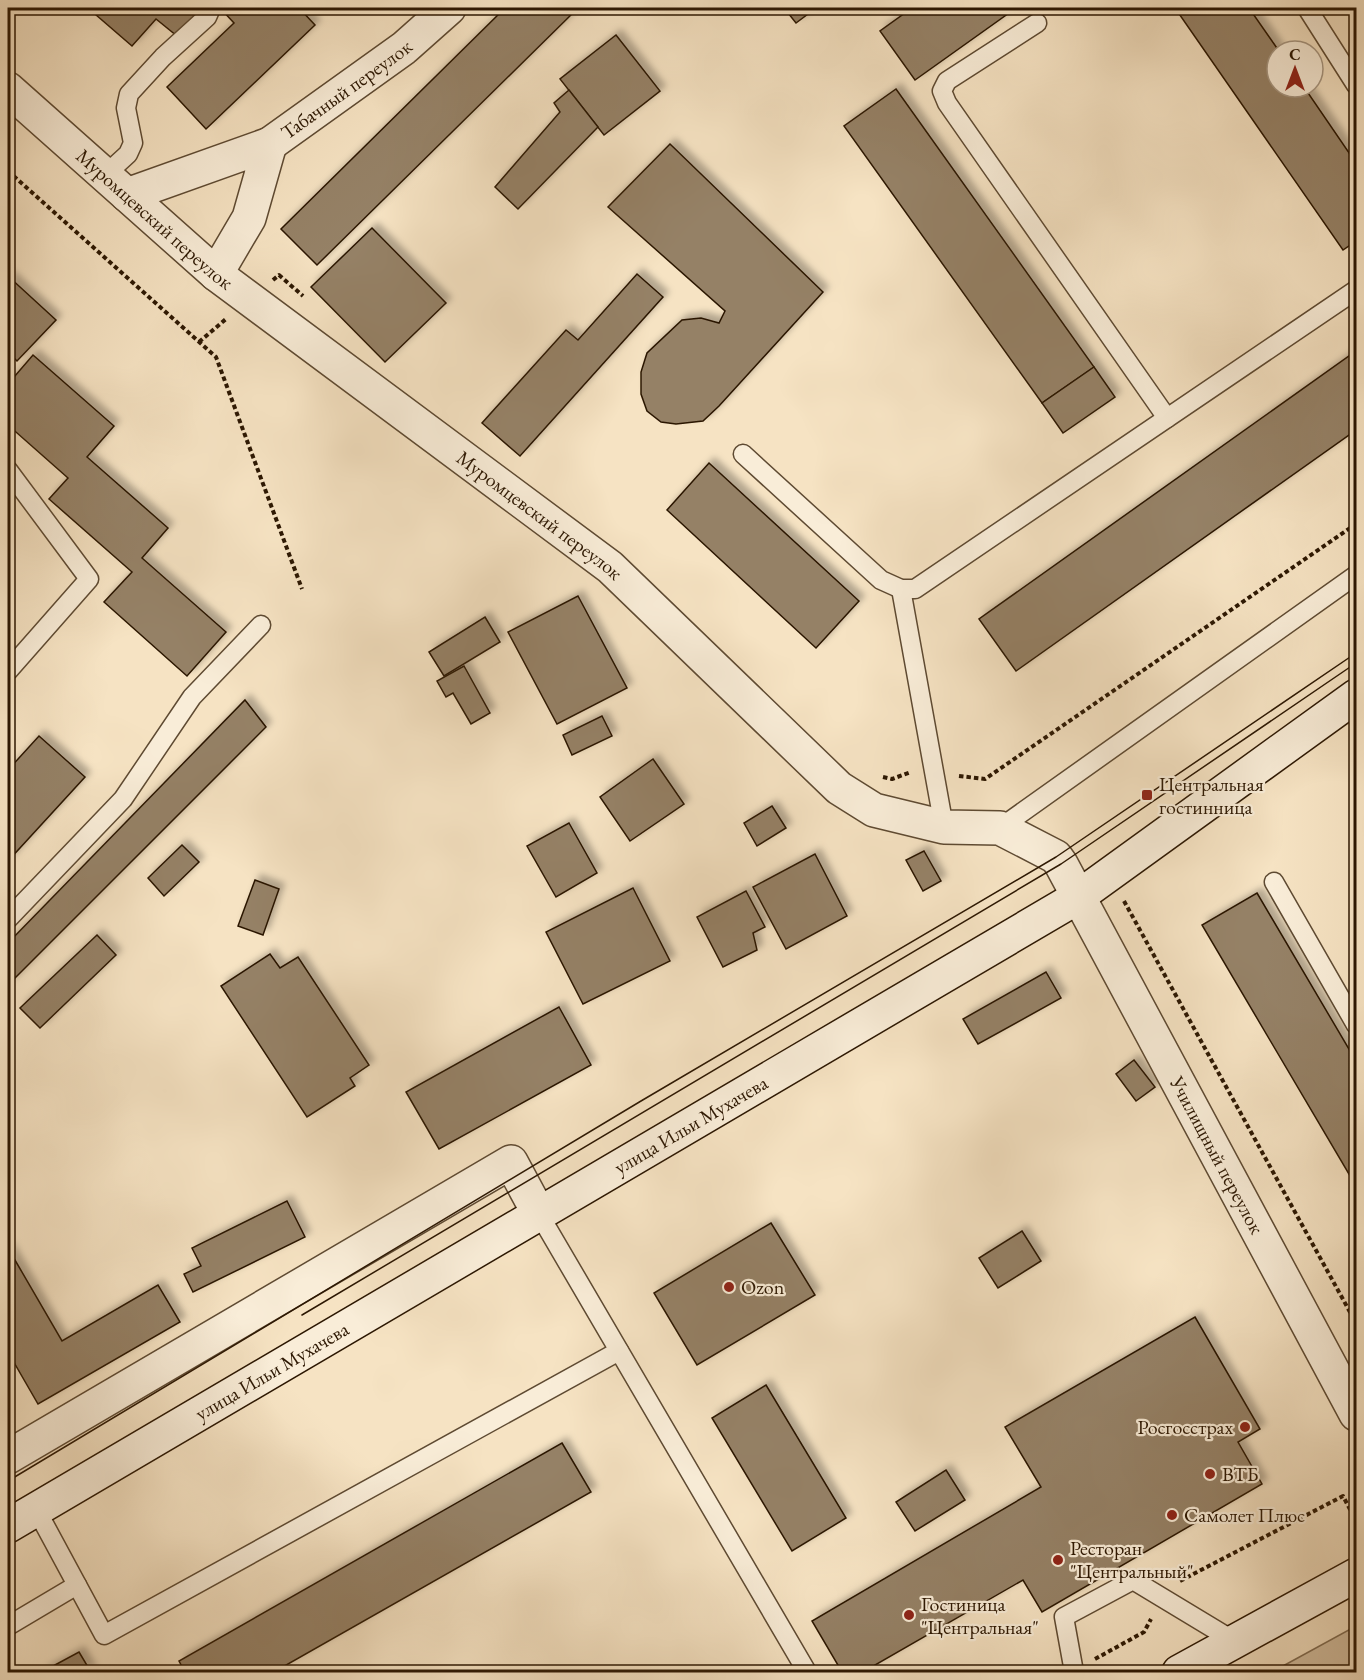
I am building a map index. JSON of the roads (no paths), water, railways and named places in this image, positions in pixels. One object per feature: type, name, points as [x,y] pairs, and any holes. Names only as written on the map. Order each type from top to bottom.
[{"type":"street","name":"Табачный переулок","points":[[115,186],[270,144],[404,48],[448,8]]},
{"type":"street","name":"Муромцевский переулок","points":[[8,89],[216,274],[610,567],[839,788],[874,810],[944,827],[1000,828],[1056,856],[1078,897]]},
{"type":"street","name":"Табачный переулок","points":[[216,274],[249,218],[270,144]]},
{"type":"street","name":"улица Ильи Мухачева","points":[[8,1526],[1078,897],[1356,696]]},
{"type":"street","name":"Училищный переулок","points":[[1078,897],[1356,1414]]},
{"type":"street","points":[[8,1457],[510,1162],[539,1214]]},
{"type":"street","points":[[1179,1672],[1356,1575]]},
{"type":"lane","points":[[115,186],[133,143],[126,108],[129,94],[163,57],[207,17],[211,8]]},
{"type":"lane","points":[[1307,8],[1356,85]]},
{"type":"lane","points":[[1037,23],[947,81],[942,92],[947,103],[1167,418]]},
{"type":"lane","points":[[743,454],[881,580],[901,589],[915,589],[1356,290]]},
{"type":"lane","points":[[8,470],[89,579],[8,671]]},
{"type":"lane","points":[[1000,828],[1356,575]]},
{"type":"lane","points":[[901,589],[944,827]]},
{"type":"lane","points":[[8,919],[123,799],[192,697],[261,625]]},
{"type":"lane","points":[[1274,882],[1356,1025]]},
{"type":"lane","points":[[539,1214],[807,1672]]},
{"type":"lane","points":[[36,1509],[104,1635],[619,1351]]},
{"type":"lane","points":[[1073,1672],[1064,1617],[1133,1580],[1234,1641]]},
{"type":"lane","points":[[8,1626],[77,1586]]},
{"type":"tram line","points":[[8,1481],[641,1101],[1056,857],[1356,653]]},
{"type":"tram line","points":[[302,1315],[1061,864],[1356,663]]},
{"type":"place","name":"Центральная гостинница","points":[[1147,795]]},
{"type":"place","name":"Ozon","points":[[729,1287]]},
{"type":"place","name":"Росгосстрах","points":[[1245,1427]]},
{"type":"place","name":"ВТБ","points":[[1210,1474]]},
{"type":"place","name":"Самолет Плюс","points":[[1172,1515]]},
{"type":"place","name":"Ресторан \"Центральный\"","points":[[1058,1560]]},
{"type":"place","name":"Гостиница \"Центральная\"","points":[[909,1615]]}]
